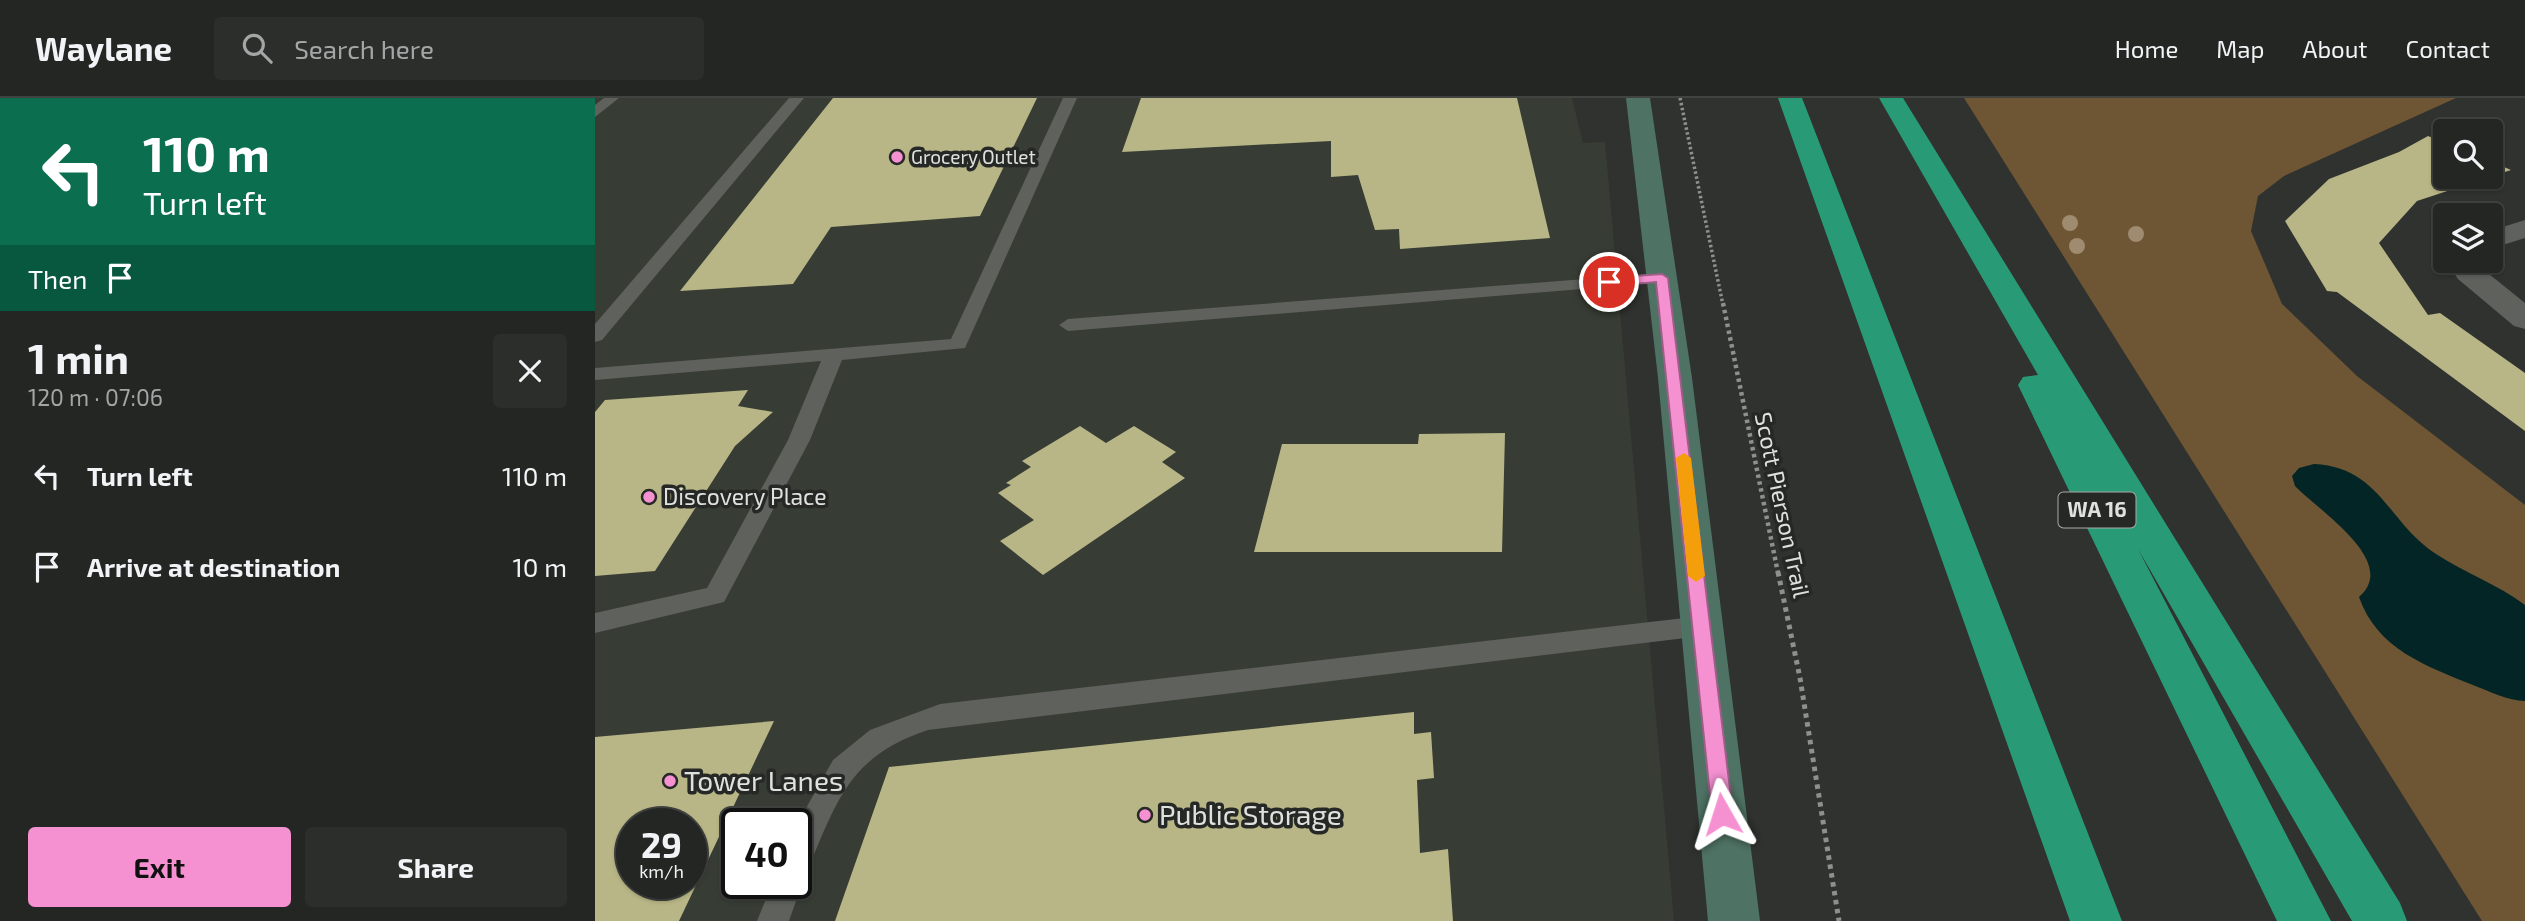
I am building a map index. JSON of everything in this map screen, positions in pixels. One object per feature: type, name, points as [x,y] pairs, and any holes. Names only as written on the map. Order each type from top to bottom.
[{"type":"highway","points":[[1790,98],[2096,921]]},
{"type":"highway","points":[[1890,98],[2381,921]]},
{"type":"highway","name":"WA 16","points":[[1890,98],[2305,921]]},
{"type":"street","points":[[1639,98],[1662,278],[1734,921]]},
{"type":"street","points":[[2503,236],[2525,229]]},
{"type":"street","points":[[2469,273],[2525,320]]},
{"type":"lane","points":[[595,113],[613,98]]},
{"type":"lane","points":[[595,336],[797,98]]},
{"type":"lane","points":[[595,374],[835,352],[958,344],[1070,98]]},
{"type":"lane","points":[[1068,325],[1662,278]]},
{"type":"lane","points":[[595,623],[715,595],[799,440],[835,352]]},
{"type":"lane","points":[[812,823],[848,761],[905,724],[940,715],[1702,626]]},
{"type":"lane","points":[[773,921],[781,899]]},
{"type":"path","name":"Scott Pierson Trail","points":[[1680,98],[1800,678],[1839,921]]},
{"type":"shaded area","points":[[595,98],[1572,98],[1583,143],[1605,142],[1674,921],[595,921]]},
{"type":"shaded area","points":[[1964,98],[2456,98],[2284,176],[2258,196],[2251,231],[2282,304],[2357,376],[2525,505],[2525,921],[2482,921]]},
{"type":"water","points":[[2314,464],[2336,467],[2354,475],[2382,498],[2406,527],[2436,554],[2525,605],[2525,701],[2499,695],[2421,663],[2391,643],[2378,630],[2359,597],[2369,583],[2370,568],[2363,553],[2337,523],[2295,486],[2292,476],[2299,468]]},
{"type":"building","name":"Grocery Outlet","points":[[833,98],[1037,98],[980,216],[831,227],[793,284],[680,291]]},
{"type":"building","points":[[1141,98],[1517,98],[1550,238],[1400,249],[1399,229],[1375,230],[1358,175],[1331,177],[1331,141],[1122,152]]},
{"type":"building","points":[[2428,136],[2433,138],[2433,189],[2454,189],[2417,201],[2379,243],[2428,315],[2440,313],[2525,373],[2525,431],[2337,292],[2327,291],[2285,221],[2329,179],[2399,152]]},
{"type":"building","name":"Discovery Place","points":[[748,390],[738,406],[773,412],[735,446],[655,571],[595,576],[595,412],[605,400]]},
{"type":"building","points":[[1080,426],[1106,443],[1134,426],[1176,452],[1162,462],[1185,478],[1043,575],[1000,541],[1034,520],[998,493],[1011,485],[1006,483],[1031,467],[1022,461]]},
{"type":"building","points":[[1505,433],[1502,552],[1254,552],[1282,444],[1418,444],[1419,434]]},
{"type":"building","name":"Public Storage","points":[[1414,712],[1414,734],[1431,732],[1434,778],[1417,780],[1420,853],[1448,849],[1453,921],[835,921],[889,767]]},
{"type":"building","name":"Tower Lanes","points":[[774,721],[733,808],[721,808],[721,833],[707,862],[707,808],[616,808],[616,899],[689,899],[679,921],[595,921],[595,737]]},
{"type":"slow traffic","points":[[1684,458],[1696,576]]},
{"type":"place","name":"Grocery Outlet","points":[[897,157]]},
{"type":"place","name":"Discovery Place","points":[[649,497]]},
{"type":"place","name":"Tower Lanes","points":[[670,781]]},
{"type":"place","name":"Public Storage","points":[[1145,815]]},
{"type":"route","points":[[1609,282],[1662,278],[1722,814]]}]
